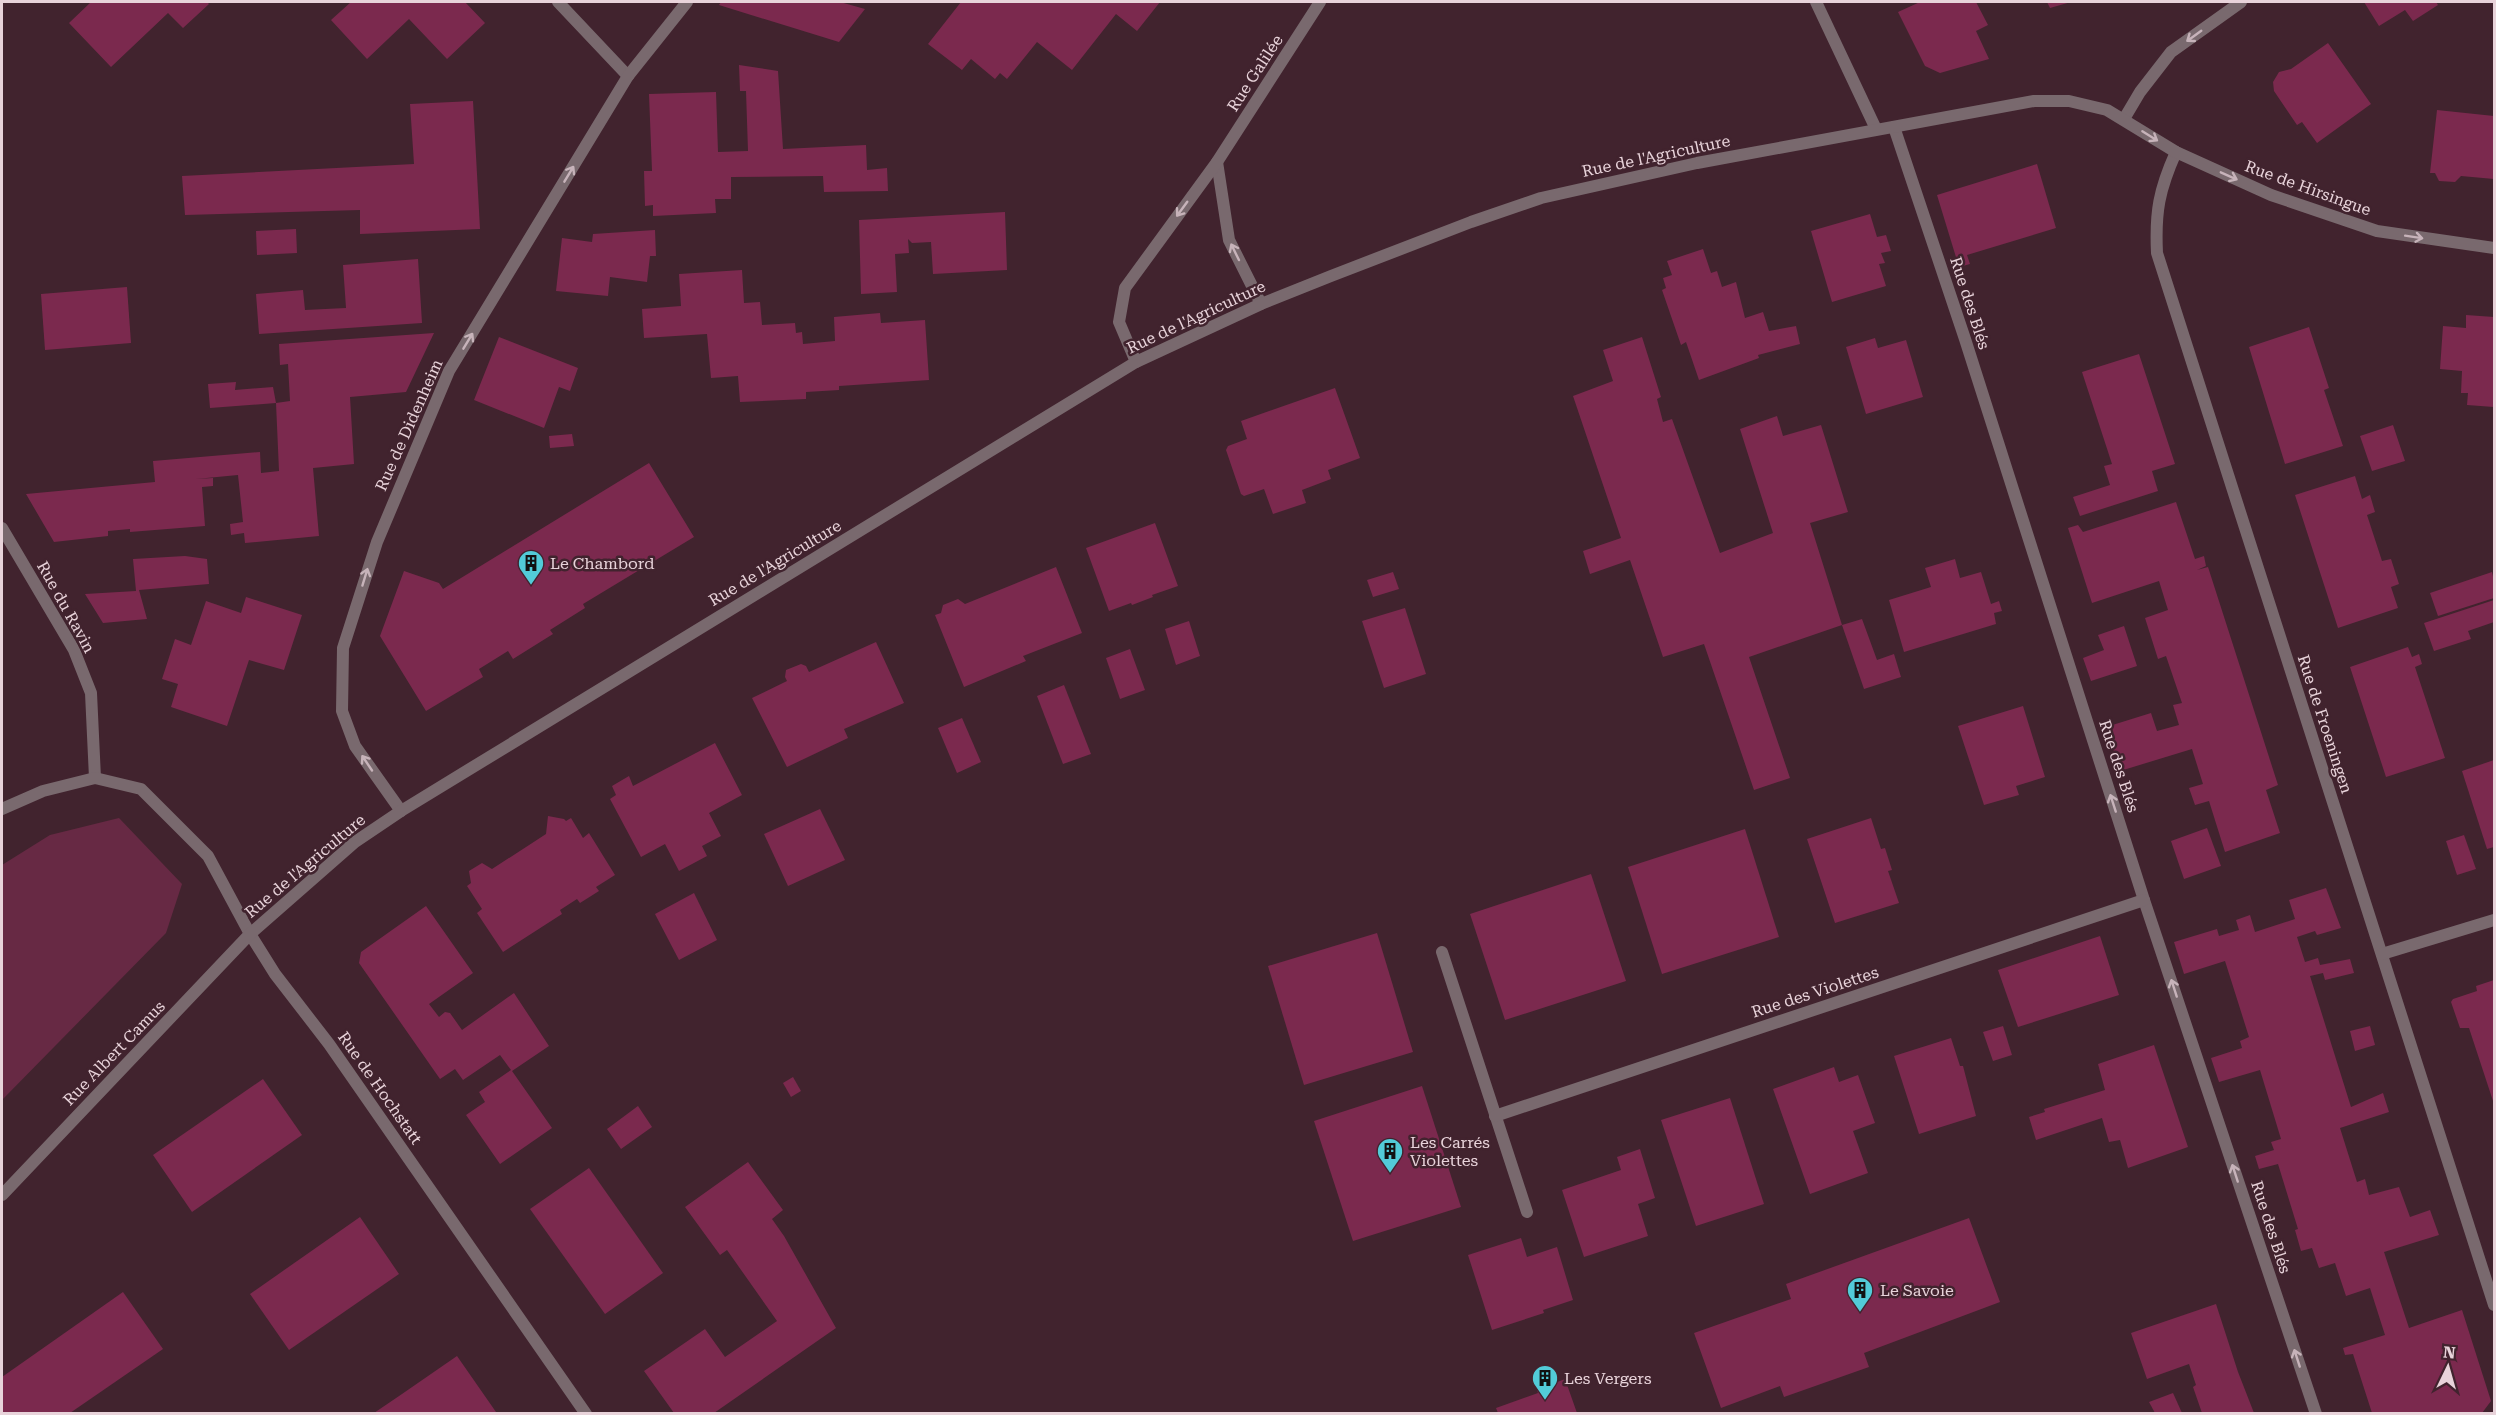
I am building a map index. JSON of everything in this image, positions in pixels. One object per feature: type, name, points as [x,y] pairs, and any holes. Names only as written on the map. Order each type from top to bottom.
[{"type":"street","points":[[558,2],[628,76]]},
{"type":"street","name":"Rue de Didenheim","points":[[401,811],[356,746],[342,711],[343,648],[377,542],[449,371],[628,76],[687,2]]},
{"type":"street","name":"Rue Galilée","points":[[1136,362],[1119,322],[1125,288],[1217,162],[1320,2]]},
{"type":"street","points":[[1816,2],[1876,129]]},
{"type":"street","points":[[2124,119],[2140,92],[2171,52],[2241,2]]},
{"type":"street","name":"Rue de l'Agriculture","points":[[250,934],[355,842],[401,811],[1136,362],[1261,304],[1471,222],[1541,198],[1697,163],[2034,101],[2085,104],[2107,110],[2124,119]]},
{"type":"street","name":"Rue de Hirsingue","points":[[2124,119],[2176,152],[2271,195],[2377,231],[2494,248]]},
{"type":"street","name":"Rue des Blés","points":[[1894,127],[1969,350],[2144,900],[2316,1413]]},
{"type":"street","name":"Rue de Froeningen","points":[[2176,152],[2162,183],[2156,224],[2157,253],[2494,1305]]},
{"type":"street","points":[[1217,162],[1229,240],[1261,304]]},
{"type":"street","name":"Rue du Ravin","points":[[2,528],[74,650],[91,693],[95,778]]},
{"type":"street","points":[[2,809],[43,791],[95,778]]},
{"type":"street","name":"Rue de Hochstatt","points":[[95,778],[141,789],[208,856],[250,934],[275,974],[329,1044],[586,1413]]},
{"type":"street","name":"Rue des Violettes","points":[[1495,1116],[2144,900]]},
{"type":"street","points":[[2382,954],[2494,920]]},
{"type":"street","name":"Rue Albert Camus","points":[[2,1195],[250,934]]},
{"type":"street","points":[[1442,952],[1527,1212]]},
{"type":"shaded area","points":[[119,818],[182,884],[166,933],[2,1100],[2,865],[50,835]]},
{"type":"building","points":[[91,2],[207,2],[209,4],[183,28],[168,13],[111,67],[69,23]]},
{"type":"building","points":[[351,2],[465,2],[485,23],[447,59],[409,19],[367,59],[331,20]]},
{"type":"building","points":[[721,2],[840,2],[865,9],[839,42],[719,5]]},
{"type":"building","points":[[961,2],[1160,2],[1137,31],[1116,14],[1072,70],[1037,42],[1007,79],[1000,73],[995,79],[971,59],[962,70],[928,44]]},
{"type":"building","points":[[1920,2],[1976,2],[1988,25],[1976,31],[1989,59],[1940,73],[1925,66],[1898,12]]},
{"type":"building","points":[[2047,2],[2071,2],[2050,8]]},
{"type":"building","points":[[2364,2],[2436,2],[2438,5],[2413,21],[2405,10],[2379,26]]},
{"type":"building","points":[[2328,43],[2371,104],[2317,143],[2302,122],[2297,125],[2274,91],[2273,82],[2279,72],[2291,69]]},
{"type":"building","points":[[739,65],[778,71],[783,149],[866,145],[867,170],[887,168],[888,191],[824,192],[823,176],[731,177],[731,199],[715,199],[716,213],[653,216],[653,205],[645,206],[644,171],[652,171],[649,94],[716,92],[718,152],[748,151],[746,91],[740,91]]},
{"type":"building","points":[[473,101],[480,229],[360,234],[360,210],[185,215],[182,176],[414,164],[410,104]]},
{"type":"building","points":[[2437,110],[2494,116],[2494,179],[2461,176],[2455,182],[2439,181],[2435,173],[2430,173]]},
{"type":"building","points":[[2037,164],[2056,228],[1967,255],[1970,264],[1959,267],[1937,195]]},
{"type":"building","points":[[1005,212],[1007,270],[933,274],[931,242],[912,243],[908,239],[909,253],[895,254],[897,292],[861,294],[859,220]]},
{"type":"building","points":[[1870,214],[1877,237],[1886,235],[1891,251],[1881,253],[1885,263],[1879,264],[1886,286],[1832,302],[1811,231]]},
{"type":"building","points":[[296,229],[297,253],[257,255],[256,231]]},
{"type":"building","points":[[655,230],[656,256],[650,256],[647,282],[610,277],[608,296],[556,291],[562,238],[592,242],[593,234]]},
{"type":"building","points":[[1703,249],[1711,273],[1717,271],[1722,287],[1736,282],[1745,318],[1763,312],[1769,331],[1796,326],[1800,344],[1758,355],[1759,358],[1699,380],[1686,342],[1681,345],[1662,290],[1666,288],[1663,278],[1672,275],[1667,261]]},
{"type":"building","points":[[418,259],[422,323],[259,334],[256,294],[303,290],[305,310],[346,308],[343,265]]},
{"type":"building","points":[[742,270],[744,303],[760,302],[762,325],[795,323],[796,333],[802,332],[803,344],[835,341],[834,317],[880,313],[881,323],[925,320],[929,380],[839,386],[839,390],[806,392],[806,399],[740,402],[738,376],[711,378],[707,334],[644,338],[642,309],[681,306],[679,274]]},
{"type":"building","points":[[127,287],[131,343],[45,350],[41,294]]},
{"type":"building","points":[[2466,315],[2494,317],[2494,407],[2467,405],[2468,393],[2461,393],[2462,371],[2440,369],[2443,326],[2466,328]]},
{"type":"building","points":[[2309,327],[2329,388],[2324,390],[2343,446],[2285,464],[2249,347]]},
{"type":"building","points":[[434,333],[406,392],[350,397],[354,464],[313,468],[319,536],[245,543],[244,533],[231,535],[230,524],[243,522],[238,475],[196,479],[213,478],[213,486],[202,487],[205,526],[130,532],[130,529],[108,531],[108,536],[54,542],[26,494],[155,482],[153,461],[260,452],[261,473],[279,471],[276,403],[290,401],[288,364],[280,365],[279,344]]},
{"type":"building","points":[[499,337],[578,368],[570,391],[559,387],[544,428],[474,400]]},
{"type":"building","points":[[1642,337],[1661,397],[1657,399],[1663,422],[1672,419],[1720,553],[1773,533],[1740,429],[1777,416],[1783,436],[1821,425],[1848,512],[1810,523],[1842,625],[1749,657],[1790,778],[1754,790],[1704,644],[1663,657],[1630,560],[1590,574],[1583,551],[1621,538],[1573,396],[1613,381],[1603,350]]},
{"type":"building","points":[[1875,338],[1878,348],[1906,340],[1923,397],[1866,414],[1846,347]]},
{"type":"building","points":[[2139,354],[2175,464],[2152,471],[2158,491],[2080,516],[2073,497],[2110,485],[2104,466],[2112,464],[2082,372]]},
{"type":"building","points":[[236,382],[235,390],[273,387],[276,403],[210,408],[208,384]]},
{"type":"building","points":[[1335,388],[1360,458],[1328,470],[1331,479],[1302,490],[1306,503],[1273,514],[1264,489],[1244,496],[1241,494],[1226,450],[1228,446],[1247,439],[1241,421]]},
{"type":"building","points":[[2393,425],[2405,461],[2372,471],[2360,436]]},
{"type":"building","points":[[572,434],[574,446],[550,448],[549,436]]},
{"type":"building","name":"Le Chambord","points":[[649,463],[694,537],[583,604],[585,608],[550,630],[553,634],[513,659],[508,651],[479,669],[483,677],[426,711],[380,636],[404,571],[439,583],[443,589]]},
{"type":"building","points":[[2355,476],[2362,499],[2370,495],[2375,512],[2367,515],[2382,561],[2391,559],[2399,584],[2391,587],[2398,608],[2338,628],[2295,495]]},
{"type":"building","points":[[2176,502],[2195,559],[2204,556],[2206,566],[2197,570],[2208,567],[2278,785],[2266,790],[2280,833],[2225,852],[2209,801],[2195,805],[2189,788],[2203,784],[2192,749],[2120,771],[2106,727],[2151,713],[2157,731],[2179,725],[2173,705],[2182,703],[2166,656],[2158,659],[2145,618],[2168,610],[2159,581],[2092,603],[2068,528],[2078,525],[2083,532]]},
{"type":"building","points":[[1155,523],[1178,586],[1132,605],[1131,603],[1109,611],[1086,548]]},
{"type":"building","points":[[185,556],[207,559],[209,584],[139,590],[147,619],[103,623],[85,594],[136,591],[133,559]]},
{"type":"building","points":[[1955,559],[1960,578],[1981,572],[1991,604],[1999,601],[2002,611],[1994,613],[1996,624],[1904,652],[1889,600],[1931,587],[1925,568]]},
{"type":"building","points":[[1056,567],[1082,633],[1023,656],[1026,661],[964,687],[935,615],[941,613],[943,605],[958,599],[965,604]]},
{"type":"building","points":[[1393,572],[1399,589],[1373,597],[1367,580]]},
{"type":"building","points":[[2492,572],[2494,598],[2438,616],[2430,593]]},
{"type":"building","points":[[246,597],[302,615],[284,670],[249,660],[227,726],[171,707],[178,684],[162,679],[175,639],[191,645],[206,601],[241,613]]},
{"type":"building","points":[[2494,600],[2494,622],[2468,631],[2471,639],[2434,651],[2424,623]]},
{"type":"building","points":[[1405,608],[1426,674],[1384,688],[1362,621]]},
{"type":"building","points":[[1862,619],[1877,660],[1894,654],[1901,677],[1864,689],[1842,625]]},
{"type":"building","points":[[1189,621],[1200,656],[1176,665],[1165,629]]},
{"type":"building","points":[[2124,626],[2137,666],[2091,681],[2083,658],[2104,650],[2098,635]]},
{"type":"building","points":[[876,642],[904,703],[844,729],[848,738],[787,767],[752,698],[787,681],[786,670],[801,664],[806,666],[809,672]]},
{"type":"building","points":[[2408,647],[2412,657],[2419,654],[2422,664],[2415,667],[2445,758],[2386,777],[2350,667]]},
{"type":"building","points":[[1130,649],[1145,690],[1120,699],[1106,658]]},
{"type":"building","points":[[1064,685],[1091,754],[1063,764],[1037,696]]},
{"type":"building","points":[[2023,706],[2045,777],[2016,786],[2019,795],[1984,805],[1958,726]]},
{"type":"building","points":[[962,718],[981,762],[957,773],[938,728]]},
{"type":"building","points":[[715,743],[742,795],[709,813],[721,836],[702,846],[707,856],[679,871],[665,844],[641,857],[610,799],[616,795],[612,786],[629,776],[633,786]]},
{"type":"building","points":[[2494,760],[2494,847],[2487,849],[2462,771]]},
{"type":"building","points":[[820,809],[845,860],[788,886],[764,834]]},
{"type":"building","points":[[548,816],[566,821],[571,818],[583,838],[589,833],[615,875],[596,887],[599,891],[580,903],[577,899],[560,910],[562,914],[503,952],[477,913],[482,909],[467,886],[471,883],[469,871],[482,863],[492,869],[546,834]]},
{"type":"building","points":[[1871,818],[1881,849],[1885,848],[1892,870],[1888,871],[1899,903],[1835,923],[1807,839]]},
{"type":"building","points":[[2207,828],[2221,866],[2184,879],[2171,841]]},
{"type":"building","points":[[1745,829],[1779,937],[1662,974],[1628,867]]},
{"type":"building","points":[[2464,835],[2476,869],[2457,875],[2446,841]]},
{"type":"building","points":[[1591,874],[1626,981],[1505,1020],[1470,914]]},
{"type":"building","points":[[2326,888],[2341,928],[2317,935],[2315,931],[2297,937],[2305,962],[2318,958],[2320,965],[2350,959],[2354,973],[2325,980],[2323,973],[2310,976],[2351,1107],[2383,1093],[2389,1112],[2340,1128],[2357,1182],[2365,1179],[2369,1195],[2399,1187],[2410,1217],[2430,1210],[2439,1235],[2384,1252],[2409,1328],[2462,1310],[2491,1401],[2482,1413],[2372,1413],[2353,1354],[2345,1355],[2343,1348],[2385,1335],[2370,1288],[2346,1296],[2335,1263],[2319,1268],[2312,1248],[2301,1251],[2295,1230],[2298,1229],[2278,1164],[2259,1169],[2255,1156],[2274,1150],[2271,1142],[2281,1139],[2260,1070],[2219,1082],[2211,1058],[2242,1048],[2240,1041],[2249,1037],[2225,961],[2184,974],[2174,942],[2217,929],[2219,936],[2239,930],[2236,920],[2250,915],[2255,932],[2295,919],[2289,900]]},
{"type":"building","points":[[694,893],[717,940],[679,960],[655,914]]},
{"type":"building","points":[[426,906],[473,973],[429,1004],[439,1017],[445,1012],[450,1013],[462,1030],[514,993],[549,1046],[512,1071],[552,1128],[500,1164],[466,1115],[485,1102],[479,1092],[511,1070],[500,1055],[463,1080],[455,1069],[440,1079],[359,963],[361,952]]},
{"type":"building","points":[[1377,933],[1413,1052],[1304,1085],[1268,966]]},
{"type":"building","points":[[2100,936],[2119,995],[2018,1027],[1998,970]]},
{"type":"building","points":[[2494,980],[2494,1104],[2469,1028],[2460,1028],[2451,1002],[2453,999],[2477,991],[2476,986]]},
{"type":"building","points":[[2003,1026],[2012,1055],[1993,1061],[1983,1032]]},
{"type":"building","points":[[2370,1026],[2375,1045],[2355,1051],[2350,1031]]},
{"type":"building","points":[[1951,1038],[1960,1066],[1963,1066],[1976,1116],[1919,1134],[1894,1056]]},
{"type":"building","points":[[2154,1045],[2188,1147],[2128,1168],[2120,1140],[2109,1142],[2102,1118],[2036,1140],[2029,1117],[2045,1112],[2044,1109],[2105,1090],[2098,1064]]},
{"type":"building","points":[[1834,1067],[1839,1082],[1858,1075],[1875,1123],[1853,1131],[1868,1173],[1810,1194],[1773,1089]]},
{"type":"building","points":[[793,1077],[801,1091],[791,1097],[783,1083]]},
{"type":"building","points":[[263,1079],[302,1135],[192,1212],[153,1155]]},
{"type":"building","name":"Les Carrés Violettes","points":[[1422,1086],[1461,1207],[1353,1241],[1314,1121]]},
{"type":"building","points":[[1730,1098],[1764,1204],[1696,1226],[1661,1120]]},
{"type":"building","points":[[638,1106],[652,1127],[621,1149],[607,1129]]},
{"type":"building","points":[[1640,1149],[1655,1198],[1638,1204],[1648,1236],[1584,1257],[1562,1190],[1621,1170],[1617,1157]]},
{"type":"building","points":[[748,1162],[783,1210],[772,1219],[836,1328],[714,1413],[674,1413],[644,1371],[705,1329],[725,1357],[777,1321],[727,1250],[720,1255],[685,1207]]},
{"type":"building","points":[[589,1168],[663,1273],[605,1314],[530,1209]]},
{"type":"building","points":[[360,1217],[399,1274],[289,1350],[250,1294]]},
{"type":"building","name":"Le Savoie","points":[[1969,1218],[2000,1302],[1864,1353],[1869,1367],[1784,1397],[1780,1386],[1721,1408],[1694,1333],[1791,1299],[1786,1284]]},
{"type":"building","points":[[1521,1238],[1527,1257],[1557,1247],[1573,1300],[1543,1310],[1544,1313],[1492,1330],[1468,1255]]},
{"type":"building","points":[[123,1292],[163,1349],[70,1413],[2,1413],[2,1377]]},
{"type":"building","points":[[2216,1304],[2254,1413],[2202,1413],[2193,1387],[2196,1385],[2189,1364],[2147,1379],[2131,1333]]},
{"type":"building","points":[[457,1356],[496,1412],[374,1413],[402,1394]]},
{"type":"building","name":"Les Vergers","points":[[1565,1379],[1577,1413],[1498,1413],[1496,1408],[1538,1393],[1537,1390]]},
{"type":"building","points":[[2173,1393],[2182,1413],[2155,1413],[2149,1402]]},
{"type":"place","name":"Le Chambord","points":[[531,586]]},
{"type":"place","name":"Les Carrés Violettes","points":[[1390,1174]]},
{"type":"place","name":"Le Savoie","points":[[1860,1313]]},
{"type":"place","name":"Les Vergers","points":[[1545,1401]]}]
